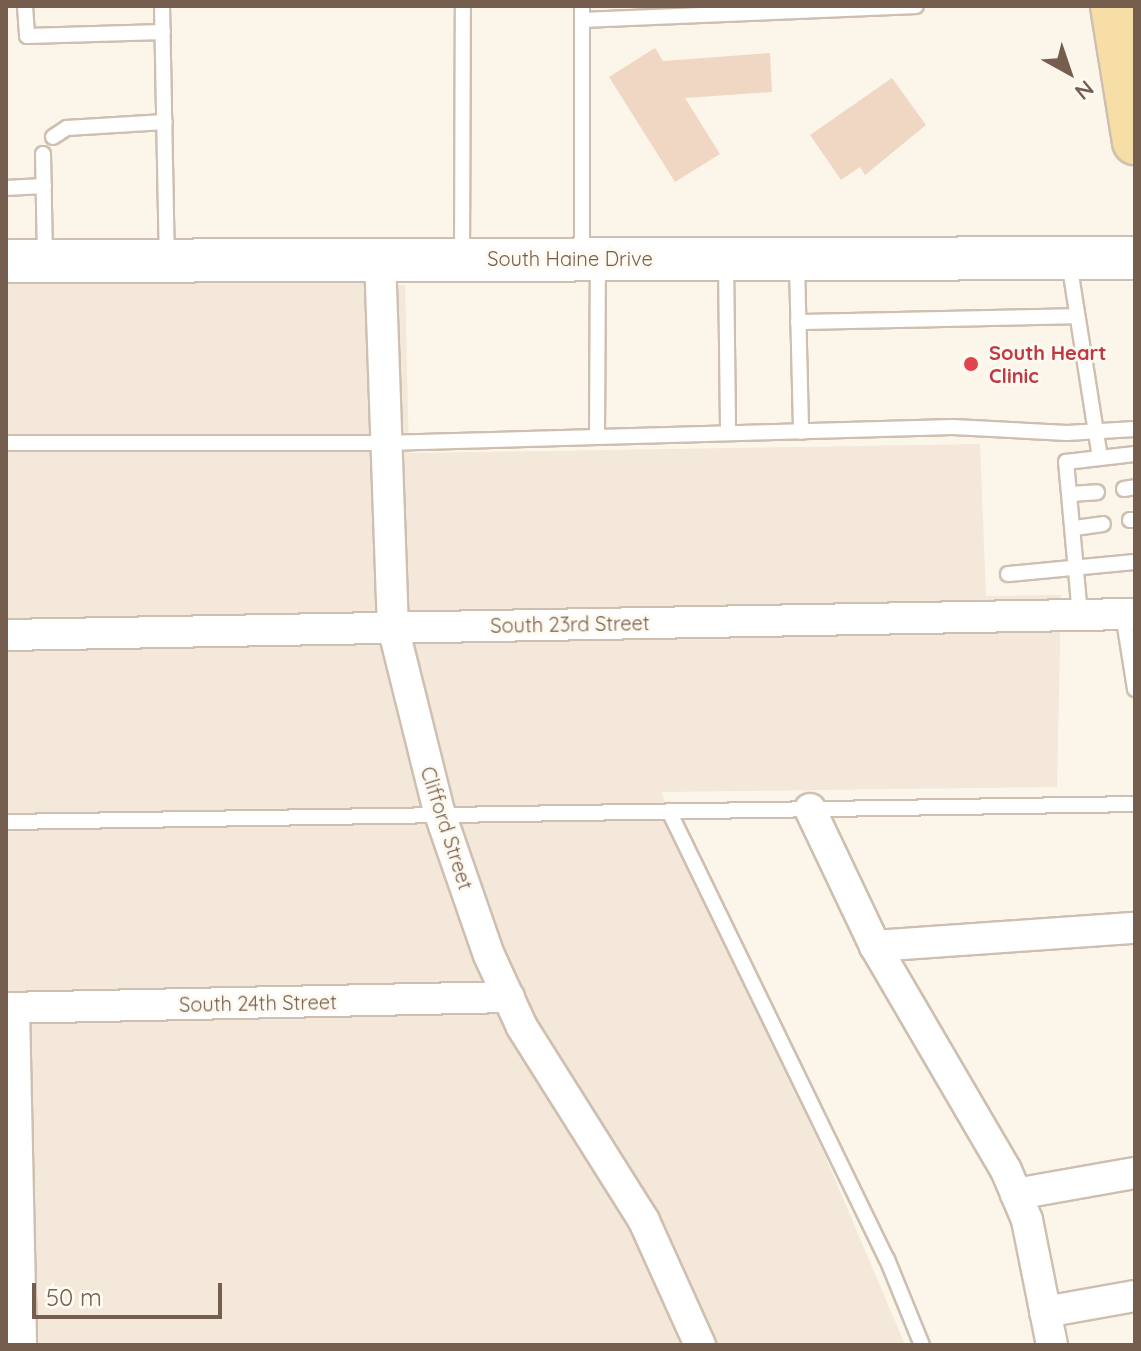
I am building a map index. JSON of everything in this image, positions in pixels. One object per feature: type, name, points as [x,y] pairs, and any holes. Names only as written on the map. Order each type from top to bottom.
[{"type":"main road","points":[[1123,37],[1135,142]]},
{"type":"street","name":"Clifford Street","points":[[380,258],[384,443],[393,627],[439,811],[509,997],[644,1221],[700,1345]]},
{"type":"street","name":"South Haine Drive","points":[[26,260],[1135,258]]},
{"type":"street","name":"South 23rd Street","points":[[6,635],[1129,614]]},
{"type":"street","points":[[810,809],[875,946],[1016,1194],[1052,1345]]},
{"type":"street","points":[[875,946],[1135,928]]},
{"type":"street","name":"South 24th Street","points":[[10,1008],[509,997]]},
{"type":"street","points":[[10,1008],[21,1345]]},
{"type":"street","points":[[1016,1194],[1135,1173]]},
{"type":"street","points":[[1045,1312],[1135,1296]]},
{"type":"lane","points":[[25,6],[27,36],[163,32]]},
{"type":"lane","points":[[162,6],[167,259]]},
{"type":"lane","points":[[462,258],[463,6]]},
{"type":"lane","points":[[597,437],[582,13],[916,6]]},
{"type":"lane","points":[[53,137],[67,128],[165,122]]},
{"type":"lane","points":[[26,260],[44,186],[43,154]]},
{"type":"lane","points":[[6,188],[44,186]]},
{"type":"lane","points":[[726,258],[728,433]]},
{"type":"lane","points":[[796,258],[801,432]]},
{"type":"lane","points":[[1068,258],[1100,458]]},
{"type":"lane","points":[[798,322],[1077,316]]},
{"type":"lane","points":[[6,443],[384,443],[728,433],[1135,429]]},
{"type":"lane","points":[[1080,615],[1075,528],[1066,462],[1135,454]]},
{"type":"lane","points":[[1071,494],[1097,492]]},
{"type":"lane","points":[[1075,528],[1103,524]]},
{"type":"lane","points":[[1008,574],[1078,570],[1135,562]]},
{"type":"lane","points":[[1129,614],[1135,689]]},
{"type":"lane","points":[[6,822],[439,811],[1135,804]]},
{"type":"lane","points":[[669,811],[887,1259],[922,1345]]},
{"type":"shaded area","points":[[340,280],[405,285],[409,453],[980,444],[986,596],[1061,595],[1057,787],[662,792],[672,833],[826,1158],[905,1345],[6,1345],[6,284]]},
{"type":"building","points":[[655,48],[663,61],[770,53],[772,92],[685,98],[720,154],[675,182],[609,77]]},
{"type":"building","points":[[892,78],[926,125],[865,175],[860,167],[841,180],[810,135]]},
{"type":"place","name":"South Heart Clinic","points":[[971,364]]}]
